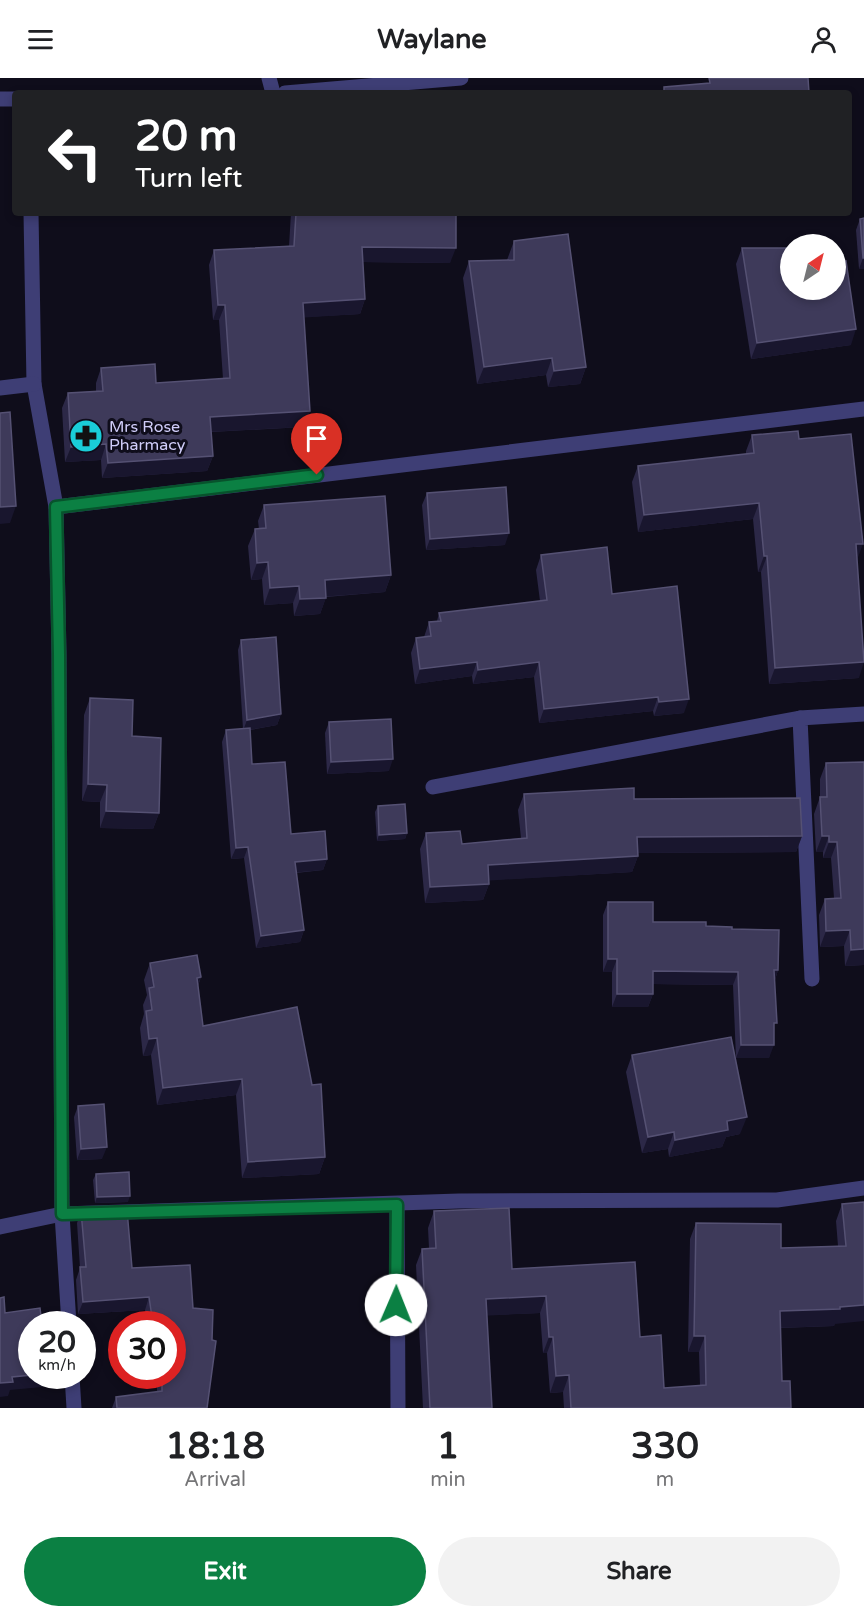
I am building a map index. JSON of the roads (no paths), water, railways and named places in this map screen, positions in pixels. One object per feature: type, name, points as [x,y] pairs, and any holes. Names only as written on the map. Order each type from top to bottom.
[{"type":"street","points":[[320,90],[461,78]]},
{"type":"street","points":[[31,216],[34,384],[56,507],[62,1214],[68,1311]]},
{"type":"street","points":[[0,388],[34,384]]},
{"type":"street","points":[[56,507],[864,409]]},
{"type":"street","points":[[433,786],[800,718],[864,714]]},
{"type":"street","points":[[800,718],[812,979]]},
{"type":"street","points":[[0,1227],[62,1214],[397,1205],[459,1201],[777,1200],[864,1188]]},
{"type":"street","points":[[397,1205],[398,1408]]},
{"type":"street","points":[[73,1389],[74,1408]]},
{"type":"place","name":"Mrs Rose Pharmacy","points":[[86,436]]}]
